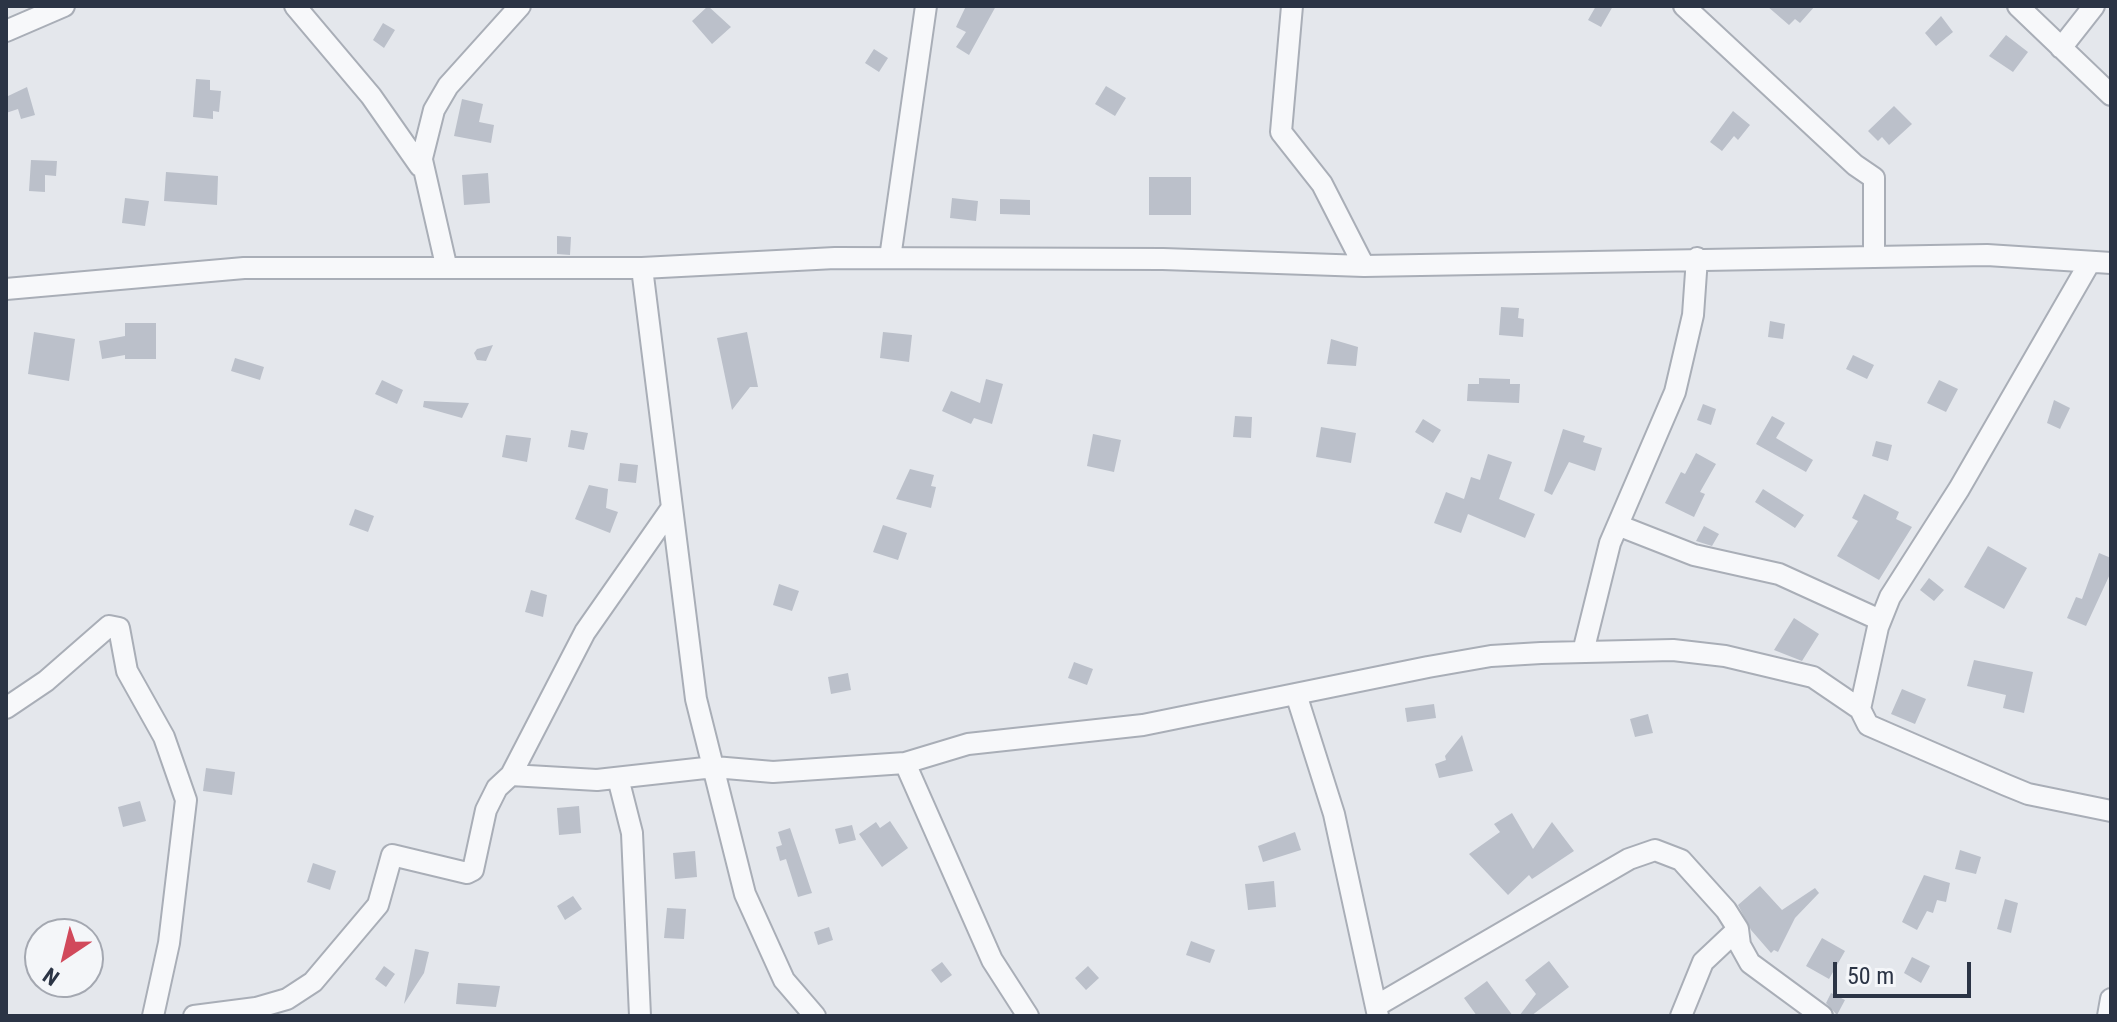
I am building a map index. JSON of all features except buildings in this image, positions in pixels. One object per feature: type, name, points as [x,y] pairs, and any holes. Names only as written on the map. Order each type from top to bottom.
[{"type":"street","points":[[6,31],[64,6]]},
{"type":"street","points":[[295,6],[371,96],[420,166]]},
{"type":"street","points":[[420,166],[434,110],[448,86],[520,6]]},
{"type":"street","points":[[890,258],[926,6]]},
{"type":"street","points":[[1292,6],[1281,132],[1322,184],[1364,266]]},
{"type":"street","points":[[1684,6],[1855,165],[1874,178],[1874,256]]},
{"type":"street","points":[[2018,6],[2111,95]]},
{"type":"street","points":[[2061,48],[2094,6]]},
{"type":"street","points":[[420,166],[422,160],[446,265]]},
{"type":"street","points":[[6,289],[244,268],[446,265],[642,268],[890,258],[1163,259],[1364,266],[1987,255],[2111,263]]},
{"type":"street","points":[[1583,652],[1610,543],[1620,526],[1675,392],[1693,315],[1697,258]]},
{"type":"street","points":[[1860,709],[1880,620],[1890,597],[1959,489],[2090,262]]},
{"type":"street","points":[[642,268],[696,699],[745,894],[784,980],[815,1016]]},
{"type":"street","points":[[194,1016],[256,1008],[287,999],[313,982],[378,905],[392,855],[467,873],[473,870],[486,810],[497,788],[511,775],[585,632],[671,509]]},
{"type":"street","points":[[1620,526],[1694,555],[1779,574],[1880,620]]},
{"type":"street","points":[[6,708],[46,681],[109,626],[119,628],[127,671],[164,737],[186,800],[169,943],[153,1016]]},
{"type":"street","points":[[511,775],[550,780],[618,778],[714,767],[773,772],[905,763],[968,744],[1143,725],[1491,656],[1673,650],[1767,664],[1813,677],[1860,709],[1868,725],[2028,794],[2111,811]]},
{"type":"street","points":[[1296,694],[1334,814],[1377,1011],[1629,859],[1655,850],[1669,852],[1681,860],[1738,929],[1740,945],[1750,963],[1822,1016]]},
{"type":"street","points":[[905,763],[992,960],[1028,1016]]},
{"type":"street","points":[[618,778],[632,833],[640,1016]]},
{"type":"street","points":[[1681,1016],[1703,962],[1738,929]]},
{"type":"street","points":[[2108,1016],[2111,999]]}]
